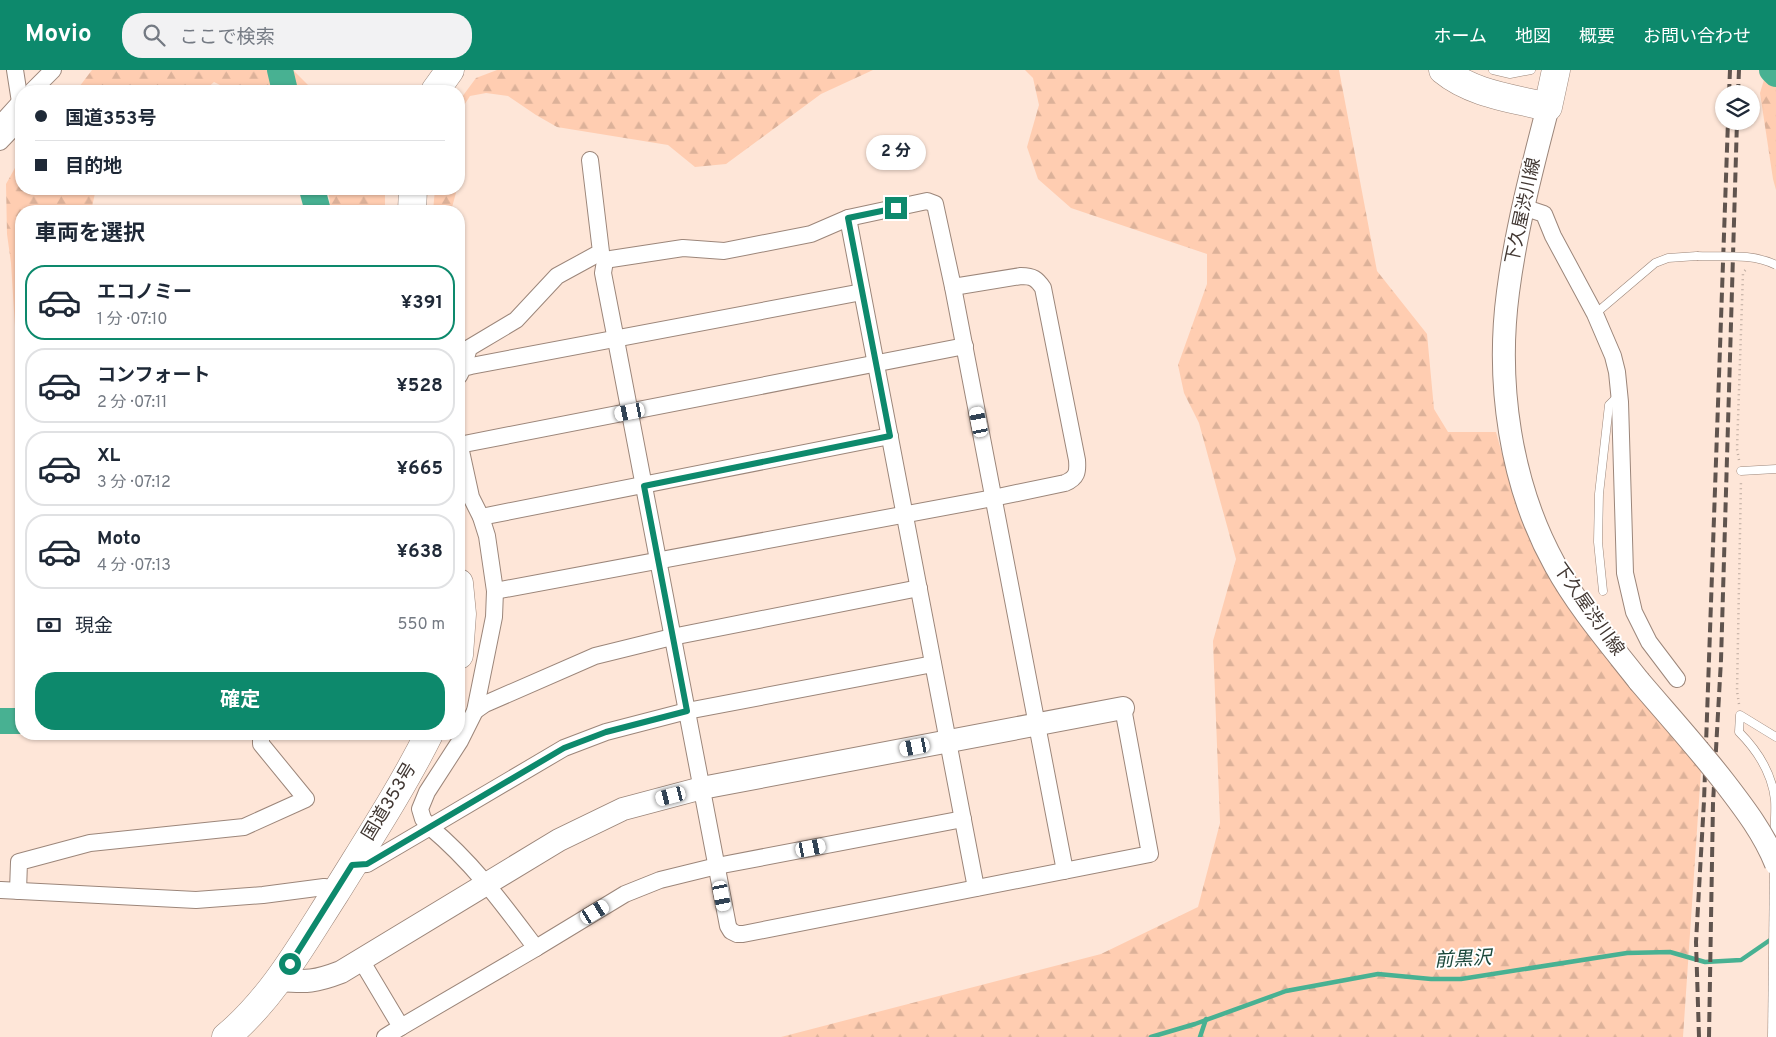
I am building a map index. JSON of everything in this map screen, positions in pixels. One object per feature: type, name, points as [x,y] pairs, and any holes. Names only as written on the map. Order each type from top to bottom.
[{"type":"highway","points":[[439,85],[450,70]]},
{"type":"highway","points":[[1443,70],[1467,86],[1487,93],[1548,107],[1556,70]]},
{"type":"highway","name":"国道353号","points":[[226,1037],[240,1026],[280,980],[352,865],[425,740]]},
{"type":"street","points":[[15,70],[20,85]]},
{"type":"street","points":[[38,85],[54,70]]},
{"type":"street","points":[[48,85],[54,70]]},
{"type":"street","name":"下久屋渋川線","points":[[1548,107],[1523,206],[1508,293],[1505,334],[1505,374],[1513,450],[1533,518],[1569,589],[1639,681],[1686,735],[1738,800],[1757,826],[1776,864]]},
{"type":"street","points":[[0,124],[15,108]]},
{"type":"street","points":[[0,142],[15,126]]},
{"type":"street","points":[[465,360],[469,348],[516,320],[557,276],[601,252],[590,160]]},
{"type":"street","points":[[280,980],[303,982],[320,980],[341,972],[559,840],[623,810],[702,788],[947,741],[1037,724],[1123,708],[1150,854],[1065,871],[737,934],[731,931],[728,926],[702,788],[672,637],[603,273],[605,262],[610,259],[683,248],[724,251],[811,234],[848,218],[927,200],[937,208],[954,287],[993,498],[1037,724],[1065,871]]},
{"type":"street","points":[[1523,206],[1544,214],[1553,236],[1595,314],[1614,356],[1619,394],[1625,573],[1634,612],[1649,642],[1677,678]]},
{"type":"street","points":[[848,218],[976,888]]},
{"type":"street","points":[[495,591],[993,498],[1065,483],[1074,479],[1078,471],[1077,460],[1043,288],[1038,280],[1030,276],[1021,276],[954,287]]},
{"type":"street","points":[[465,371],[862,292]]},
{"type":"street","points":[[465,443],[965,346]]},
{"type":"street","points":[[481,517],[890,436]]},
{"type":"street","points":[[465,470],[471,497],[488,536],[495,591],[494,617],[475,711],[465,732]]},
{"type":"street","points":[[475,711],[485,704],[595,656],[672,637],[919,588]]},
{"type":"street","points":[[352,865],[367,864],[564,748],[606,732],[687,711],[933,664]]},
{"type":"street","points":[[18,891],[19,862],[90,843],[244,827],[306,799],[261,744],[261,740]]},
{"type":"street","points":[[461,740],[427,792],[420,809],[430,827],[455,848],[487,884],[536,948]]},
{"type":"street","points":[[385,1037],[625,894],[660,880],[717,866],[962,819]]},
{"type":"street","points":[[1,890],[196,900],[263,896],[324,887],[337,889]]},
{"type":"street","points":[[361,960],[401,1027]]},
{"type":"lane","points":[[1493,70],[1510,74],[1531,70]]},
{"type":"lane","points":[[1595,314],[1655,263],[1668,258],[1697,256],[1752,258],[1763,259],[1776,264]]},
{"type":"lane","points":[[1602,590],[1598,542],[1599,494],[1609,405],[1619,394]]},
{"type":"lane","points":[[1741,471],[1776,469]]},
{"type":"lane","points":[[1772,1037],[1775,799],[1766,767],[1750,743],[1739,732],[1740,715],[1776,737]]},
{"type":"path","points":[[1740,715],[1737,691],[1741,471],[1737,449],[1743,273],[1747,268]]},
{"type":"green space","points":[[92,70],[293,70],[308,85],[220,85],[214,82],[211,85],[81,85]]},
{"type":"green space","points":[[497,70],[873,70],[821,94],[726,164],[695,167],[668,145],[557,127],[508,96],[486,93],[470,96],[465,104],[465,93],[476,78]]},
{"type":"green space","points":[[1025,70],[1339,70],[1377,271],[1427,334],[1434,409],[1448,432],[1496,432],[1514,497],[1530,541],[1548,575],[1571,612],[1701,771],[1683,1037],[781,1037],[1101,954],[1198,907],[1220,823],[1213,641],[1236,559],[1199,423],[1184,393],[1178,365],[1207,284],[1207,254],[1071,208],[1038,179],[1027,147],[1039,105],[1033,78]]},
{"type":"green space","points":[[1767,70],[1776,70],[1776,190],[1773,179],[1760,93]]},
{"type":"green space","points":[[15,168],[15,195],[95,195],[92,205],[15,205],[15,327],[7,234],[6,184]]},
{"type":"green space","points":[[329,195],[385,195],[385,205],[330,205]]},
{"type":"green space","points":[[434,195],[455,195],[453,205],[434,205]]},
{"type":"waterway","points":[[280,70],[284,85]]},
{"type":"waterway","points":[[1772,70],[1776,74]]},
{"type":"waterway","points":[[314,195],[316,205]]},
{"type":"waterway","points":[[0,721],[15,721]]},
{"type":"waterway","name":"前黒沢","points":[[1151,1037],[1195,1024],[1286,991],[1378,974],[1431,979],[1461,979],[1627,953],[1670,952],[1705,962],[1741,960],[1773,938]]},
{"type":"waterway","points":[[1200,1037],[1206,1019]]},
{"type":"railway","points":[[1729,85],[1730,70]]},
{"type":"railway","points":[[1738,85],[1739,70]]},
{"type":"railway","points":[[1699,1037],[1696,942],[1704,801],[1728,130]]},
{"type":"railway","points":[[1709,1037],[1713,803],[1721,660],[1737,130]]},
{"type":"route","points":[[290,964],[352,865],[367,864],[564,748],[606,732],[687,711],[644,486],[890,436],[848,218],[896,208]]}]
